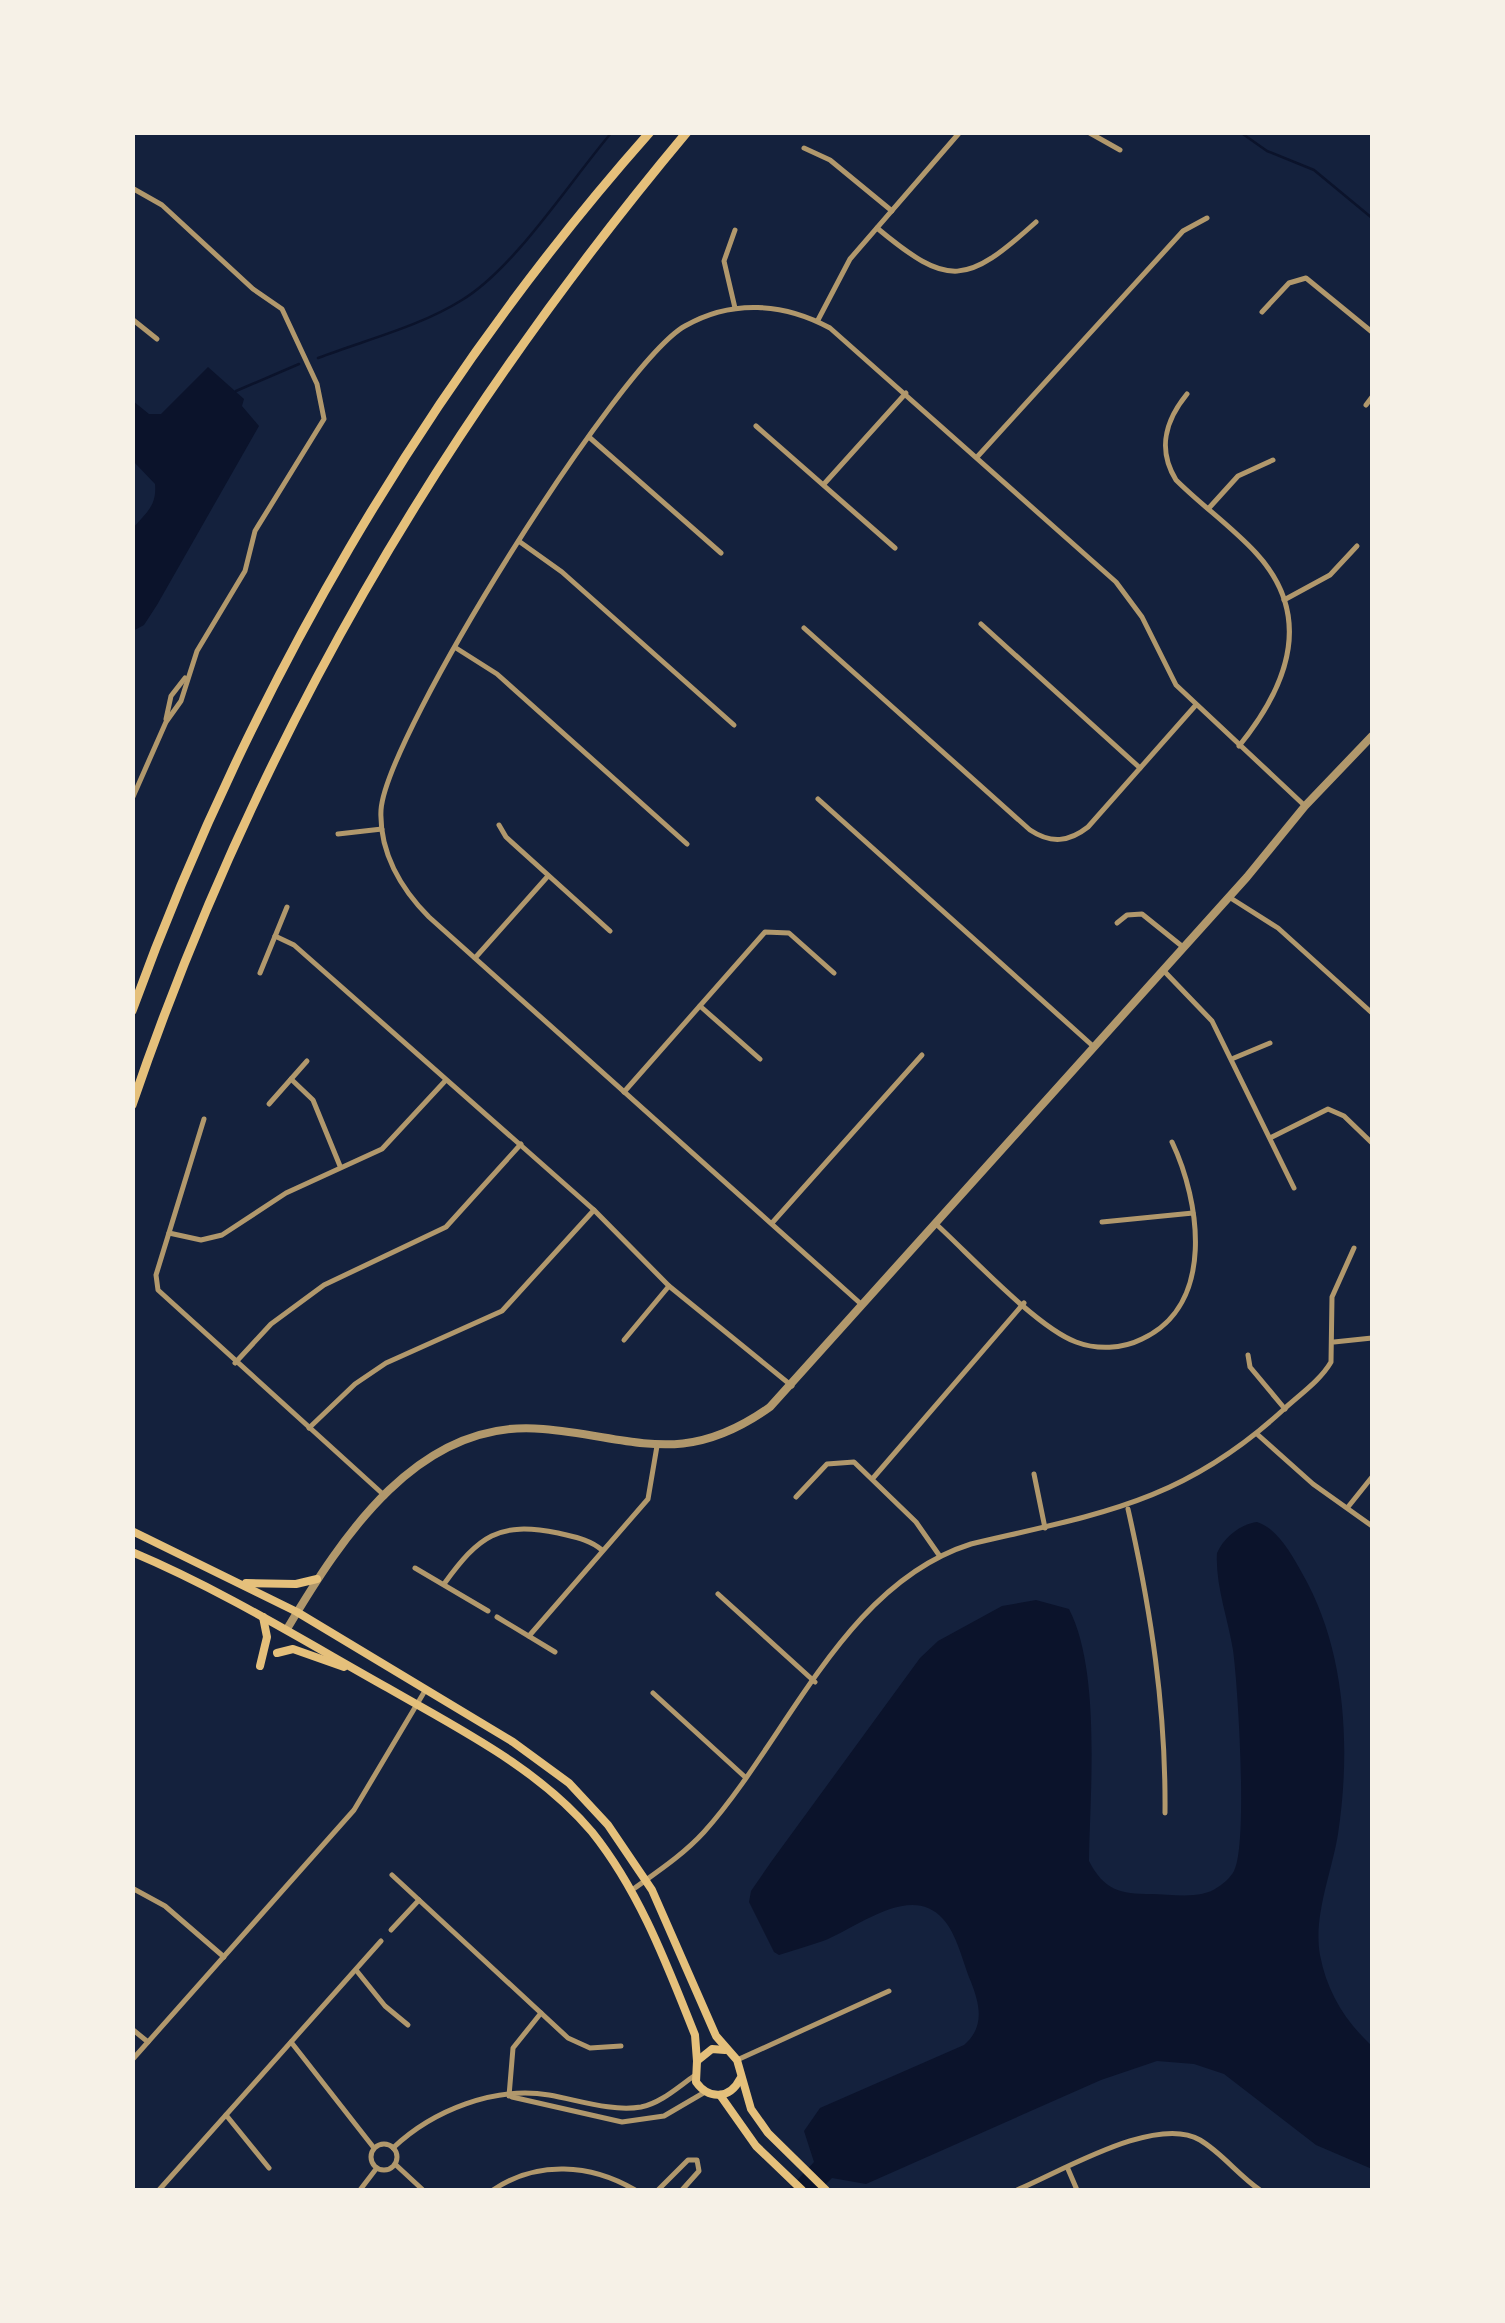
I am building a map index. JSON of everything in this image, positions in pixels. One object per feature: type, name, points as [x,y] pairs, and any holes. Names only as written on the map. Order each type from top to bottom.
[{"type":"main road","points":[[132,1011],[241,754],[363,526],[491,332],[650,132]]},
{"type":"main road","points":[[132,1105],[232,847],[295,715],[360,594],[497,376],[687,132]]},
{"type":"main road","points":[[132,1530],[297,1612],[513,1742],[586,1800],[646,1880],[712,2027],[737,2060],[751,2109],[826,2190]]},
{"type":"main road","points":[[132,1552],[263,1616],[417,1704],[504,1756],[576,1815],[632,1890],[695,2035],[694,2076],[705,2092],[720,2096],[756,2146],[802,2190]]},
{"type":"main road","points":[[242,1582],[296,1584],[317,1578]]},
{"type":"main road","points":[[260,1666],[267,1637],[263,1616]]},
{"type":"main road","points":[[277,1653],[293,1649],[362,1673]]},
{"type":"main road","points":[[504,1756],[513,1742]]},
{"type":"main road","points":[[697,2061],[712,2049],[728,2051]]},
{"type":"main road","points":[[720,2096],[734,2089],[741,2074]]},
{"type":"street","points":[[818,321],[844,268],[960,132]]},
{"type":"street","points":[[1088,132],[1120,150]]},
{"type":"street","points":[[804,148],[830,160],[892,210]]},
{"type":"street","points":[[132,188],[162,205],[252,289],[282,309],[317,384],[324,413],[318,431],[255,530],[245,571],[171,696],[166,722],[132,800]]},
{"type":"street","points":[[977,456],[1183,230],[1207,218]]},
{"type":"street","points":[[877,228],[936,271],[956,274],[1013,242],[1036,222]]},
{"type":"street","points":[[735,230],[724,262],[735,308]]},
{"type":"street","points":[[1262,312],[1290,283],[1306,278],[1372,332]]},
{"type":"street","points":[[861,1304],[411,899],[392,866],[382,829],[384,793],[391,771],[456,648],[520,542],[637,369],[665,339],[703,317],[735,308],[781,309],[818,321],[844,338],[1116,582],[1142,617],[1176,684],[1305,806]]},
{"type":"street","points":[[132,319],[158,339]]},
{"type":"street","points":[[824,484],[906,393]]},
{"type":"street","points":[[1188,394],[1169,422],[1164,452],[1176,480],[1258,556],[1284,600],[1289,642],[1280,684],[1271,704],[1238,746]]},
{"type":"street","points":[[1366,405],[1372,397]]},
{"type":"street","points":[[756,426],[895,548]]},
{"type":"street","points":[[589,436],[721,553]]},
{"type":"street","points":[[1208,509],[1238,476],[1273,460]]},
{"type":"street","points":[[520,542],[562,572],[734,725]]},
{"type":"street","points":[[1284,600],[1330,575],[1357,546]]},
{"type":"street","points":[[981,624],[1140,768]]},
{"type":"street","points":[[804,628],[1036,835],[1055,840],[1080,834],[1195,706]]},
{"type":"street","points":[[456,648],[497,674],[687,844]]},
{"type":"street","points":[[287,1630],[317,1578],[385,1496],[423,1461],[454,1443],[488,1432],[543,1429],[656,1446],[724,1433],[756,1417],[792,1386],[861,1304],[1230,897],[1305,806],[1372,736]]},
{"type":"street","points":[[818,799],[1094,1047]]},
{"type":"street","points":[[499,825],[506,838],[610,931]]},
{"type":"street","points":[[338,834],[382,829]]},
{"type":"street","points":[[475,958],[548,876]]},
{"type":"street","points":[[1230,897],[1278,928],[1372,1013]]},
{"type":"street","points":[[260,973],[287,908]]},
{"type":"street","points":[[1117,924],[1128,916],[1142,914],[1183,948]]},
{"type":"street","points":[[624,1092],[769,930],[789,933],[834,973]]},
{"type":"street","points":[[275,936],[294,946],[521,1144],[669,1286],[792,1386]]},
{"type":"street","points":[[1163,970],[1202,1007],[1234,1058],[1294,1188]]},
{"type":"street","points":[[700,1006],[760,1059]]},
{"type":"street","points":[[1234,1058],[1270,1043]]},
{"type":"street","points":[[772,1223],[922,1055]]},
{"type":"street","points":[[269,1104],[307,1061]]},
{"type":"street","points":[[291,1080],[313,1100],[340,1166]]},
{"type":"street","points":[[169,1233],[202,1240],[222,1235],[286,1193],[391,1142],[446,1080]]},
{"type":"street","points":[[1272,1137],[1328,1109],[1344,1116],[1372,1142]]},
{"type":"street","points":[[204,1119],[156,1275],[158,1290],[385,1496]]},
{"type":"street","points":[[936,1224],[1052,1328],[1080,1344],[1118,1347],[1145,1338],[1170,1318],[1187,1290],[1195,1252],[1194,1213],[1187,1178],[1172,1142]]},
{"type":"street","points":[[235,1362],[271,1324],[324,1286],[446,1227],[521,1144]]},
{"type":"street","points":[[309,1428],[355,1384],[386,1363],[502,1311],[594,1210]]},
{"type":"street","points":[[1102,1222],[1194,1213]]},
{"type":"street","points":[[632,1890],[705,1831],[882,1595],[939,1555],[1127,1508],[1191,1479],[1257,1434],[1327,1370],[1334,1342],[1334,1288],[1354,1248]]},
{"type":"street","points":[[624,1340],[669,1286]]},
{"type":"street","points":[[874,1477],[1024,1303]]},
{"type":"street","points":[[1334,1342],[1372,1338]]},
{"type":"street","points":[[1248,1354],[1250,1367],[1285,1408]]},
{"type":"street","points":[[1257,1434],[1313,1484],[1372,1526]]},
{"type":"street","points":[[530,1636],[648,1499],[656,1446]]},
{"type":"street","points":[[796,1497],[832,1461],[854,1462],[874,1477],[921,1527],[939,1555]]},
{"type":"street","points":[[1034,1474],[1045,1528]]},
{"type":"street","points":[[1348,1507],[1372,1477]]},
{"type":"street","points":[[1127,1508],[1158,1662],[1165,1813]]},
{"type":"street","points":[[444,1584],[482,1540],[510,1528],[526,1527],[584,1539],[602,1550]]},
{"type":"street","points":[[415,1568],[488,1612]]},
{"type":"street","points":[[718,1594],[815,1682]]},
{"type":"street","points":[[497,1617],[555,1652]]},
{"type":"street","points":[[132,2060],[354,1810],[426,1689]]},
{"type":"street","points":[[653,1693],[746,1776]]},
{"type":"street","points":[[392,1875],[577,2044],[590,2048],[621,2046]]},
{"type":"street","points":[[132,1888],[165,1906],[224,1957]]},
{"type":"street","points":[[391,1930],[419,1900]]},
{"type":"street","points":[[163,2189],[382,1941]]},
{"type":"street","points":[[356,1970],[385,2006],[408,2024]]},
{"type":"street","points":[[737,2060],[889,1991]]},
{"type":"street","points":[[508,2096],[513,2048],[541,2013]]},
{"type":"street","points":[[132,2029],[148,2042]]},
{"type":"street","points":[[291,2042],[374,2148]]},
{"type":"street","points":[[393,2148],[418,2126],[454,2108],[524,2092],[624,2108],[644,2106],[694,2076]]},
{"type":"street","points":[[508,2096],[622,2122],[664,2116],[705,2092]]},
{"type":"street","points":[[226,2115],[269,2168]]},
{"type":"street","points":[[1017,2190],[1140,2138],[1170,2132],[1204,2142],[1260,2190]]},
{"type":"street","points":[[393,2148],[380,2144],[370,2155],[376,2168],[383,2171],[396,2165]]},
{"type":"street","points":[[393,2148],[396,2165],[423,2190]]},
{"type":"street","points":[[658,2190],[688,2160],[697,2160],[699,2171],[682,2190]]},
{"type":"street","points":[[360,2190],[376,2168]]},
{"type":"street","points":[[493,2190],[535,2172],[564,2168],[601,2174],[635,2190]]},
{"type":"street","points":[[1068,2168],[1077,2190]]},
{"type":"water","points":[[208,367],[244,399],[242,406],[259,426],[157,605],[144,625],[133,631],[133,528],[150,509],[155,484],[133,461],[133,401],[149,414],[161,414]]},
{"type":"water","points":[[1257,1522],[1277,1536],[1302,1573],[1317,1603],[1336,1666],[1344,1768],[1335,1849],[1319,1925],[1320,1955],[1332,1993],[1353,2026],[1372,2046],[1372,2169],[1316,2145],[1224,2074],[1194,2064],[1157,2061],[1101,2080],[866,2184],[832,2178],[820,2190],[788,2190],[814,2162],[804,2131],[820,2108],[964,2045],[975,2031],[979,2015],[956,1941],[948,1925],[930,1909],[900,1906],[823,1941],[779,1955],[774,1952],[749,1902],[751,1891],[771,1862],[920,1658],[938,1641],[1002,1606],[1036,1600],[1069,1609],[1086,1665],[1092,1767],[1089,1861],[1095,1871],[1107,1884],[1130,1893],[1195,1895],[1220,1886],[1233,1873],[1238,1856],[1241,1799],[1235,1669],[1217,1553],[1234,1532]]},
{"type":"waterway","points":[[318,358],[428,318],[482,286],[522,246],[612,132]]},
{"type":"waterway","points":[[1240,132],[1267,151],[1314,170],[1372,218]]},
{"type":"waterway","points":[[236,391],[299,364]]}]
